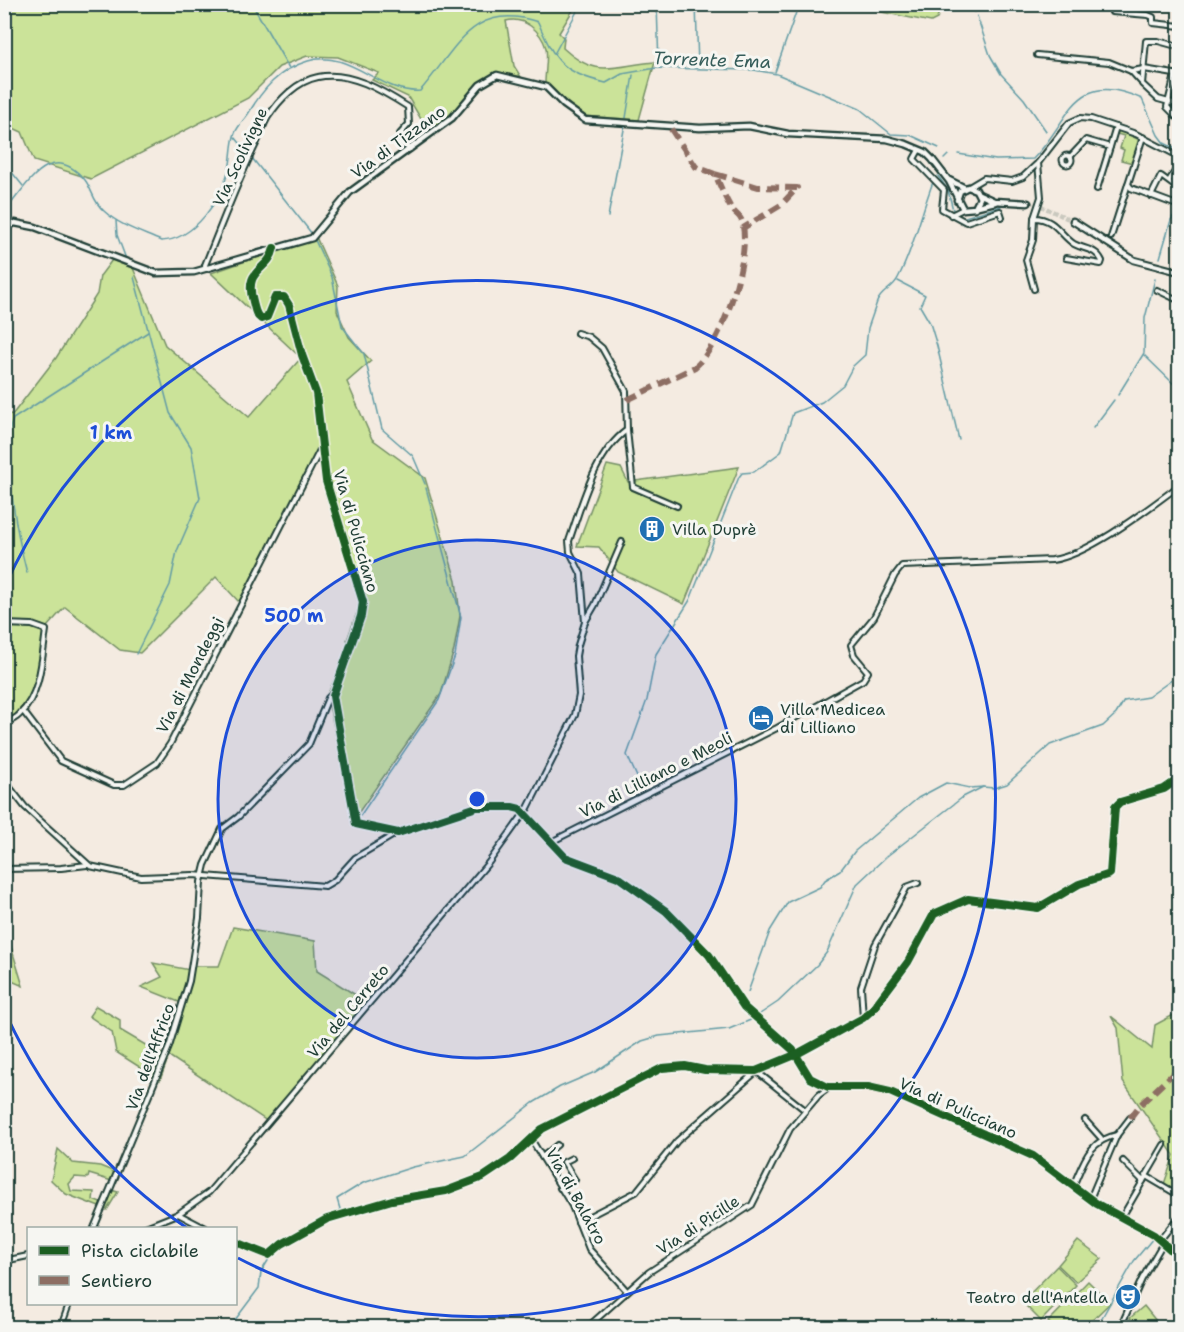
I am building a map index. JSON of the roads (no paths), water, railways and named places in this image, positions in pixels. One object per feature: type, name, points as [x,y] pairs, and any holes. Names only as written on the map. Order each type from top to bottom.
[{"type":"main road","name":"Via di Tizzano","points":[[4,228],[15,223],[35,226],[156,273],[206,269],[314,237],[350,192],[457,113],[486,80],[497,75],[546,87],[564,105],[585,120],[700,128],[749,126],[788,134],[887,139],[919,150],[932,159],[945,176],[963,209]]},
{"type":"main road","name":"Via di Tizzano","points":[[945,176],[955,184],[1000,202]]},
{"type":"main road","points":[[958,202],[960,191],[967,187]]},
{"type":"main road","points":[[978,206],[979,193]]},
{"type":"main road","points":[[963,209],[971,210],[978,206],[1000,202],[1028,203]]},
{"type":"main road","points":[[1073,221],[1134,260],[1179,272]]},
{"type":"street","points":[[1112,12],[1153,16],[1153,23],[1179,26]]},
{"type":"street","points":[[1143,84],[1146,41],[1158,41],[1179,47]]},
{"type":"street","points":[[1037,55],[1109,62],[1131,71],[1154,96],[1168,103],[1179,105]]},
{"type":"street","points":[[1131,71],[1144,69],[1177,75],[1167,107],[1178,118]]},
{"type":"street","name":"Via Scolivigne","points":[[206,269],[220,227],[267,118],[282,99],[300,85],[318,76],[334,77],[364,82],[393,97],[408,107],[409,124],[400,134],[400,142],[410,149]]},
{"type":"street","points":[[967,187],[982,179],[1019,179],[1038,163],[1069,123],[1075,119],[1091,119],[1116,127],[1143,137],[1179,157]]},
{"type":"street","points":[[1097,189],[1116,127]]},
{"type":"street","points":[[1111,237],[1143,137]]},
{"type":"street","points":[[1070,157],[1086,140],[1110,147]]},
{"type":"street","points":[[919,150],[914,159],[941,185],[945,193],[942,209],[966,222],[1000,211],[1002,217]]},
{"type":"street","points":[[1034,289],[1026,260],[1033,240],[1034,218],[1041,197],[1038,163]]},
{"type":"street","points":[[1169,181],[1179,163]]},
{"type":"street","points":[[1152,196],[1161,176],[1179,190]]},
{"type":"street","points":[[979,193],[978,183],[982,179]]},
{"type":"street","points":[[1128,187],[1177,205]]},
{"type":"street","points":[[953,213],[958,202]]},
{"type":"street","points":[[953,213],[963,209]]},
{"type":"street","points":[[1034,218],[1042,219],[1064,232],[1073,243],[1092,250],[1102,261],[1101,264],[1096,264],[1066,258]]},
{"type":"street","name":"Via di Pulicciano","points":[[274,248],[272,254],[253,276],[250,291],[256,315],[261,319],[267,317],[275,297],[282,297],[288,302],[302,355],[316,393],[328,492],[363,605],[334,693],[356,823],[363,828],[398,833],[477,807],[512,807],[526,813],[566,858],[596,867],[618,877],[666,911],[709,955],[744,1007],[795,1055],[807,1074],[823,1085],[873,1088],[904,1097],[951,1121],[1029,1154],[1090,1199],[1162,1242],[1179,1258]]},
{"type":"street","points":[[1157,290],[1179,301]]},
{"type":"street","points":[[577,333],[590,337],[602,348],[626,391],[627,430],[633,487],[677,506]]},
{"type":"street","points":[[585,622],[581,574],[570,552],[569,541],[600,462],[617,438],[627,430]]},
{"type":"street","name":"Via di Mondeggi","points":[[22,711],[61,761],[114,785],[124,785],[157,762],[170,744],[322,446]]},
{"type":"street","name":"Via di Lilliano e Meoli","points":[[550,842],[777,728],[863,680],[868,672],[854,655],[851,645],[874,618],[895,575],[902,566],[1052,560],[1070,556],[1126,522],[1179,485]]},
{"type":"street","points":[[585,622],[595,605],[622,542]]},
{"type":"street","name":"Via del Cerreto","points":[[146,1227],[178,1214],[200,1200],[216,1184],[452,906],[526,813],[575,715],[579,695],[576,656],[585,622]]},
{"type":"street","points":[[4,624],[32,625],[46,630],[39,676],[22,711],[4,725]]},
{"type":"street","points":[[202,876],[225,825],[238,817],[309,744],[328,698],[334,693]]},
{"type":"street","points":[[578,1222],[639,1189],[677,1141],[756,1071],[795,1055],[863,1018],[877,1005],[908,962],[931,915],[968,899],[1038,908],[1079,884],[1110,874],[1116,807],[1120,802],[1168,787],[1179,778]]},
{"type":"street","points":[[4,780],[26,807],[87,864]]},
{"type":"street","points":[[4,869],[61,868],[87,864],[141,877],[193,875],[325,886],[335,880],[355,858],[398,833]]},
{"type":"street","points":[[193,875],[206,865]]},
{"type":"street","name":"Via dell'Affrico","points":[[94,1227],[169,1047],[193,965],[202,876]]},
{"type":"street","points":[[201,887],[204,879],[210,877]]},
{"type":"street","points":[[863,1018],[861,987],[875,945],[907,887],[918,883]]},
{"type":"street","points":[[237,1242],[269,1255],[282,1244],[327,1219],[363,1207],[446,1191],[474,1181],[498,1169],[542,1129],[662,1068],[685,1066],[715,1071],[756,1071],[805,1110]]},
{"type":"street","name":"Via di Picille","points":[[819,1095],[823,1085]]},
{"type":"street","name":"Via di Picille","points":[[550,1328],[591,1324],[626,1290],[674,1255],[752,1204],[785,1136],[819,1095],[831,1087]]},
{"type":"street","points":[[1090,1199],[1117,1135],[1130,1118]]},
{"type":"street","points":[[1084,1120],[1101,1138]]},
{"type":"street","points":[[1072,1186],[1087,1154],[1101,1138],[1117,1135]]},
{"type":"street","name":"Via di Balatro","points":[[531,1139],[572,1206],[589,1249],[626,1290]]},
{"type":"street","points":[[542,1157],[557,1145]]},
{"type":"street","points":[[1122,1218],[1164,1145]]},
{"type":"street","points":[[560,1188],[575,1180],[564,1162],[572,1158]]},
{"type":"street","points":[[1123,1161],[1145,1178],[1179,1196]]},
{"type":"street","points":[[178,1214],[203,1227]]},
{"type":"street","points":[[1120,1328],[1162,1242],[1179,1215]]},
{"type":"street","points":[[4,1261],[27,1256]]},
{"type":"street","points":[[1179,1289],[1176,1294],[1179,1305]]},
{"type":"street","points":[[64,1328],[62,1324],[69,1305]]},
{"type":"waterway","points":[[252,4],[289,68]]},
{"type":"waterway","points":[[554,54],[581,4]]},
{"type":"waterway","points":[[657,4],[659,67]]},
{"type":"waterway","points":[[696,4],[698,67]]},
{"type":"waterway","points":[[775,72],[799,4]]},
{"type":"waterway","points":[[972,4],[975,12]]},
{"type":"waterway","points":[[977,16],[990,55],[1001,74],[1024,99],[1046,131]]},
{"type":"waterway","name":"Torrente Ema","points":[[4,212],[39,171],[49,165],[60,164],[72,168],[85,180],[100,207],[117,221],[161,241],[173,239],[185,234],[195,226],[213,205],[229,169],[236,130],[259,96],[280,75],[297,65],[323,59],[351,66],[391,86],[420,91],[468,33],[481,23],[497,18],[515,17],[538,22],[555,56],[570,70],[591,79],[606,83],[622,74],[656,68],[754,70],[777,74],[860,109],[891,134],[910,135],[939,148]]},
{"type":"waterway","points":[[626,118],[633,75]]},
{"type":"waterway","name":"Torrente Ema","points":[[958,154],[996,160],[1033,159],[1076,103],[1087,94],[1101,90],[1119,91],[1142,99],[1158,135],[1164,143],[1180,151]]},
{"type":"waterway","points":[[4,120],[10,170],[23,186]]},
{"type":"waterway","points":[[608,217],[625,124]]},
{"type":"waterway","points":[[235,137],[249,154]]},
{"type":"waterway","points":[[944,159],[948,155]]},
{"type":"waterway","points":[[252,158],[312,234]]},
{"type":"waterway","points":[[938,176],[948,190],[953,210]]},
{"type":"waterway","points":[[642,788],[627,755],[647,700],[656,654],[690,600],[739,477],[742,473],[754,472],[781,452],[793,413],[822,402],[843,385],[853,366],[865,355],[868,328],[877,302],[881,295],[896,282],[904,267],[933,182]]},
{"type":"waterway","points":[[962,218],[1001,206]]},
{"type":"waterway","points":[[1160,258],[1171,220],[1178,209]]},
{"type":"waterway","points":[[116,221],[117,235],[126,259]]},
{"type":"waterway","points":[[314,238],[332,277],[342,326],[364,354],[382,429],[413,456],[425,484]]},
{"type":"waterway","points":[[134,277],[170,413],[191,447],[200,498],[177,551],[170,585],[136,654]]},
{"type":"waterway","points":[[1118,395],[1144,353],[1145,318],[1155,279]]},
{"type":"waterway","points":[[898,281],[925,295],[920,306],[930,323],[937,346],[959,440]]},
{"type":"waterway","points":[[27,573],[15,518],[9,472],[8,451],[13,419],[148,332]]},
{"type":"waterway","points":[[1144,355],[1180,390]]},
{"type":"waterway","points":[[1093,428],[1114,400]]},
{"type":"waterway","points":[[358,819],[439,700],[455,656],[461,617],[426,488]]},
{"type":"waterway","points":[[757,1016],[778,1002],[817,965],[827,952],[857,884],[887,856],[963,797],[983,787],[994,788],[1007,784],[1050,745],[1103,726],[1116,714],[1124,701],[1148,697],[1180,674]]},
{"type":"waterway","points":[[748,992],[770,931],[788,902],[820,887],[825,880],[840,871],[855,851],[918,798],[946,783],[970,788],[983,787]]},
{"type":"waterway","points":[[314,1228],[332,1220],[343,1219],[337,1199],[363,1183],[413,1167],[465,1156],[533,1103],[560,1087],[595,1072],[642,1041],[659,1036],[729,1029],[753,1019]]},
{"type":"waterway","points":[[1096,1328],[1134,1261],[1154,1237]]},
{"type":"waterway","points":[[229,1328],[259,1288],[261,1272],[269,1259],[289,1242]]},
{"type":"tunnel","points":[[1028,203],[1039,205],[1073,221]]},
{"type":"place","name":"Villa Duprè","points":[[652,529]]},
{"type":"place","name":"Villa Medicea di Lilliano","points":[[761,718]]},
{"type":"place","name":"Teatro dell'Antella","points":[[1128,1297]]}]
